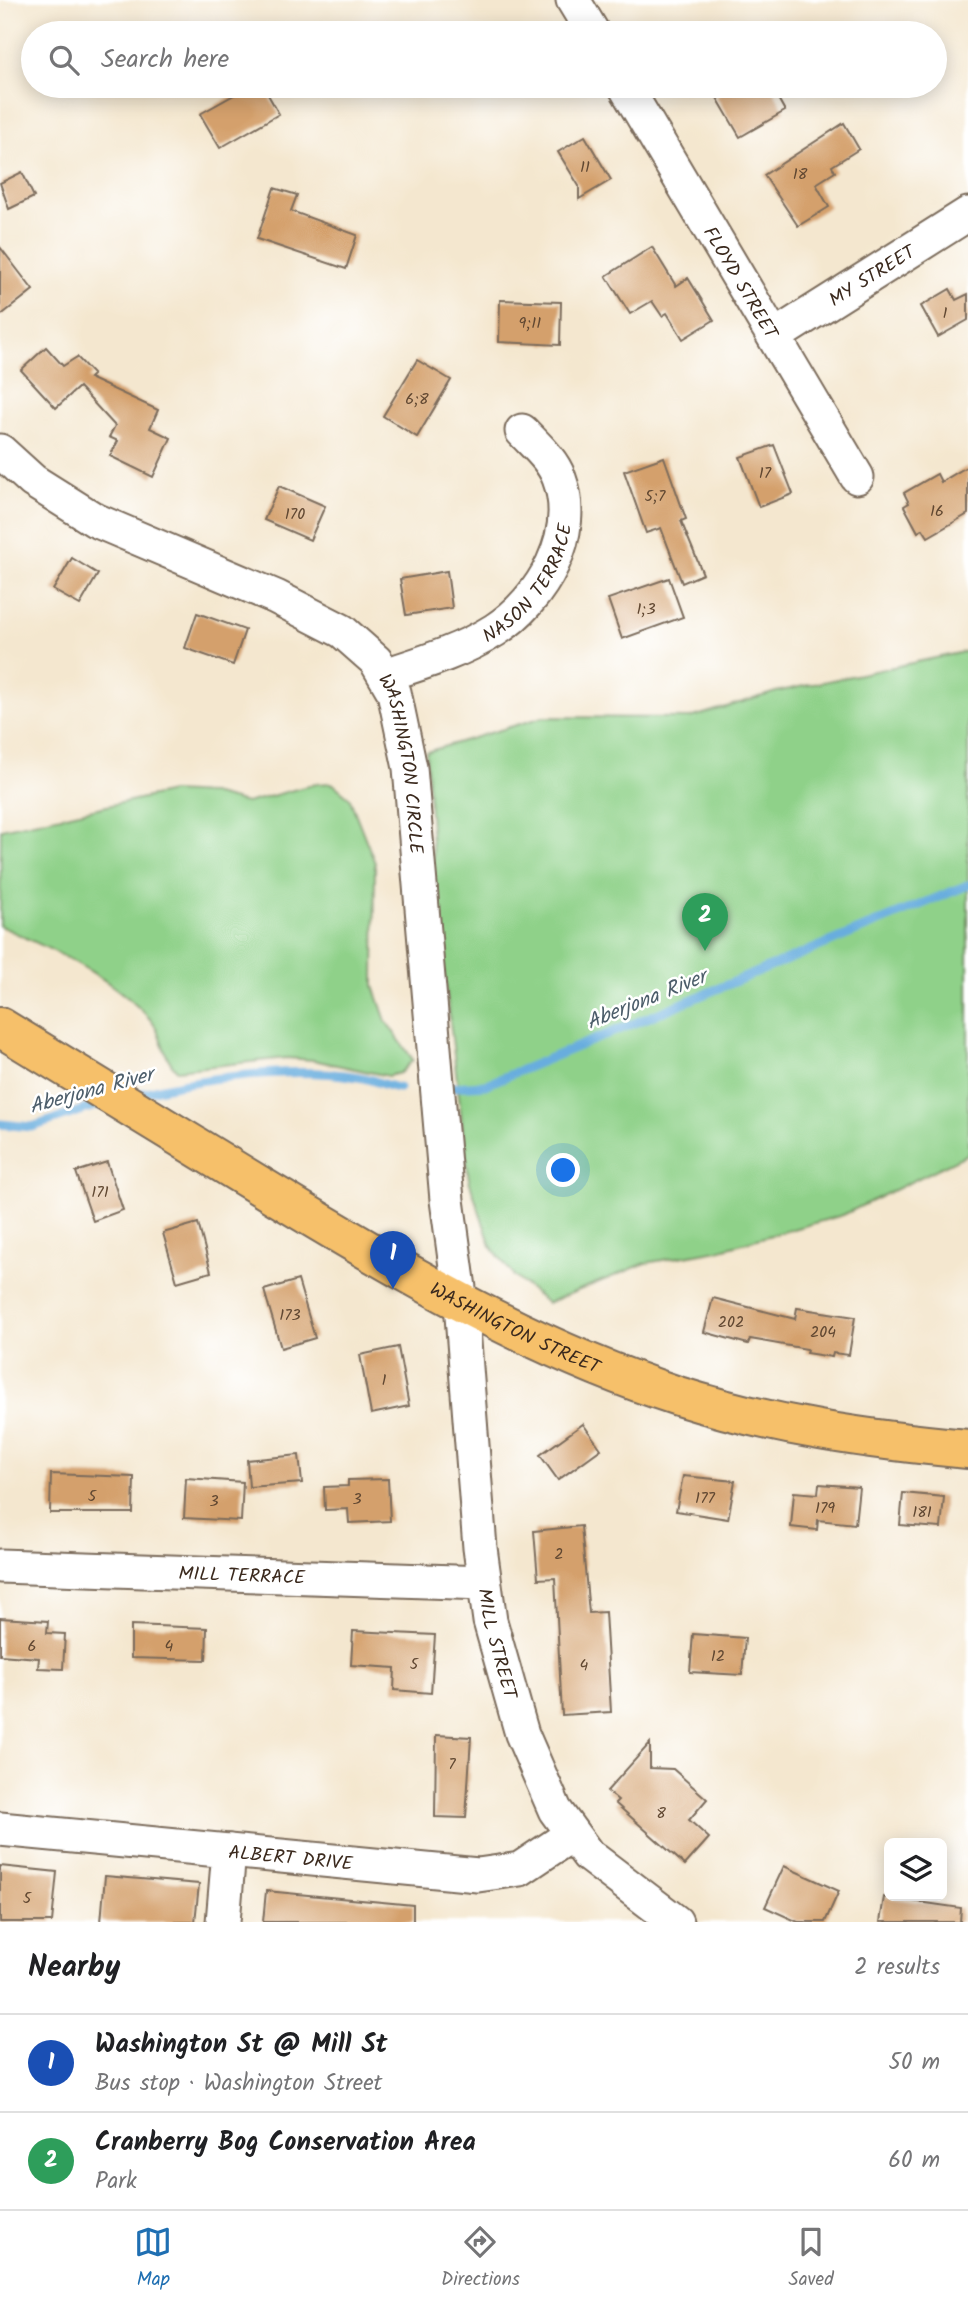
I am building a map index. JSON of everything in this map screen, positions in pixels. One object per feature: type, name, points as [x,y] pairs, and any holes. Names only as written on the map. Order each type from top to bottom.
[{"type":"main road","name":"WASHINGTON STREET","points":[[0,1027],[347,1239],[461,1303],[607,1370],[709,1405],[825,1433],[968,1449]]},
{"type":"street","points":[[573,0],[586,21]]},
{"type":"street","name":"FLOYD STREET","points":[[632,98],[858,477]]},
{"type":"street","name":"MY STREET","points":[[775,336],[968,215]]},
{"type":"street","name":"NASON TERRACE","points":[[385,674],[429,661],[495,630],[526,604],[550,570],[560,545],[562,489],[547,458],[522,431]]},
{"type":"street","name":"WASHINGTON CIRCLE","points":[[0,451],[33,481],[95,520],[276,597],[342,631],[366,649],[385,674],[400,710],[410,768],[447,1200],[461,1303]]},
{"type":"street","name":"MILL STREET","points":[[461,1303],[484,1583],[497,1647],[522,1734],[542,1785],[571,1835],[604,1870],[676,1922]]},
{"type":"street","name":"MILL TERRACE","points":[[0,1566],[484,1583]]},
{"type":"street","name":"ALBERT DRIVE","points":[[0,1829],[478,1875],[520,1869],[571,1835]]},
{"type":"street","points":[[223,1922],[229,1851]]},
{"type":"green space","points":[[968,651],[968,1154],[843,1215],[718,1250],[646,1263],[547,1303],[514,1276],[491,1246],[469,1180],[436,905],[426,752],[543,717],[690,718],[776,692]]},
{"type":"green space","points":[[332,783],[349,797],[375,863],[374,986],[386,1021],[413,1060],[400,1073],[388,1076],[313,1060],[286,1058],[177,1070],[168,1058],[155,1025],[117,989],[60,954],[0,926],[1,829],[171,792],[211,794],[246,803],[315,784]]},
{"type":"building","points":[[229,98],[270,98],[279,114],[220,148],[200,114]]},
{"type":"building","points":[[717,98],[778,98],[785,111],[740,137]]},
{"type":"building","points":[[844,123],[859,149],[832,166],[835,172],[816,184],[829,207],[798,226],[764,175]]},
{"type":"building","points":[[585,136],[611,180],[579,199],[579,186],[558,152]]},
{"type":"building","points":[[22,172],[34,197],[9,209],[0,183]]},
{"type":"building","points":[[274,188],[297,195],[291,211],[357,235],[346,269],[257,239]]},
{"type":"building","points":[[0,247],[33,290],[0,316]]},
{"type":"building","points":[[652,247],[676,286],[688,278],[714,320],[683,339],[667,313],[662,316],[652,301],[630,314],[606,276]]},
{"type":"building","points":[[950,289],[956,300],[968,294],[968,320],[938,337],[921,306]]},
{"type":"building","points":[[500,300],[561,302],[560,345],[499,342]]},
{"type":"building","points":[[46,347],[63,366],[77,357],[93,374],[89,378],[158,410],[150,428],[171,438],[153,477],[110,456],[118,441],[109,437],[115,426],[79,387],[56,408],[21,370]]},
{"type":"building","points":[[417,360],[451,380],[417,437],[383,416]]},
{"type":"building","points":[[774,445],[793,494],[759,507],[740,457]]},
{"type":"building","points":[[664,457],[686,519],[681,521],[703,574],[682,583],[661,528],[646,533],[624,471]]},
{"type":"building","points":[[968,466],[968,514],[928,537],[923,529],[918,532],[904,506],[909,503],[904,493],[937,474],[941,482]]},
{"type":"building","points":[[279,486],[325,506],[310,540],[264,520]]},
{"type":"building","points":[[72,558],[98,574],[80,605],[53,590]]},
{"type":"building","points":[[447,571],[452,608],[406,615],[400,579]]},
{"type":"building","points":[[669,578],[683,617],[622,639],[608,599]]},
{"type":"building","points":[[197,613],[245,630],[233,665],[185,648]]},
{"type":"building","points":[[107,1162],[123,1210],[93,1221],[76,1172]]},
{"type":"building","points":[[198,1223],[211,1272],[177,1282],[163,1233]]},
{"type":"building","points":[[298,1280],[315,1338],[281,1348],[264,1290]]},
{"type":"building","points":[[713,1298],[795,1319],[797,1308],[855,1317],[849,1355],[833,1353],[832,1357],[806,1353],[807,1349],[750,1339],[748,1344],[704,1332]]},
{"type":"building","points":[[398,1347],[409,1406],[371,1414],[360,1355]]},
{"type":"building","points":[[583,1424],[601,1449],[558,1480],[540,1455]]},
{"type":"building","points":[[299,1455],[302,1483],[249,1487],[247,1460]]},
{"type":"building","points":[[51,1474],[134,1477],[133,1513],[50,1513]]},
{"type":"building","points":[[683,1476],[735,1481],[728,1519],[676,1511]]},
{"type":"building","points":[[186,1478],[243,1482],[241,1521],[184,1518]]},
{"type":"building","points":[[388,1479],[390,1521],[349,1523],[348,1509],[325,1510],[324,1487],[348,1486],[348,1480]]},
{"type":"building","points":[[819,1484],[859,1487],[855,1524],[818,1520],[817,1530],[791,1527],[794,1492],[818,1494]]},
{"type":"building","points":[[903,1493],[944,1497],[941,1528],[900,1525]]},
{"type":"building","points":[[581,1526],[589,1613],[605,1612],[611,1712],[562,1715],[555,1578],[538,1579],[534,1531]]},
{"type":"building","points":[[0,1618],[48,1621],[47,1633],[65,1634],[63,1669],[38,1668],[39,1658],[0,1655]]},
{"type":"building","points":[[131,1625],[207,1628],[206,1660],[131,1658]]},
{"type":"building","points":[[353,1631],[435,1635],[431,1693],[394,1690],[395,1668],[351,1665]]},
{"type":"building","points":[[693,1634],[745,1638],[742,1675],[690,1672]]},
{"type":"building","points":[[436,1735],[471,1737],[466,1818],[435,1817]]},
{"type":"building","points":[[650,1743],[650,1768],[673,1769],[707,1799],[689,1820],[709,1838],[685,1865],[615,1803],[618,1800],[607,1791]]},
{"type":"building","points":[[0,1866],[57,1872],[52,1922],[0,1922]]},
{"type":"building","points":[[784,1866],[839,1891],[825,1922],[798,1922],[765,1907]]},
{"type":"building","points":[[105,1876],[199,1884],[195,1922],[101,1922]]},
{"type":"building","points":[[266,1891],[413,1905],[413,1922],[263,1922]]},
{"type":"building","points":[[884,1897],[884,1901],[912,1901],[961,1908],[960,1922],[880,1922]]},
{"type":"waterway","name":"Aberjona River","points":[[452,1087],[485,1085],[968,885]]},
{"type":"waterway","name":"Aberjona River","points":[[135,1095],[216,1078],[275,1073],[332,1074],[363,1078],[399,1088]]},
{"type":"waterway","name":"Aberjona River","points":[[0,1124],[32,1127],[104,1103]]},
{"type":"place","name":"Cranberry Bog Conservation Area","points":[[705,951]]},
{"type":"place","name":"Washington St @ Mill St","points":[[393,1289]]}]
